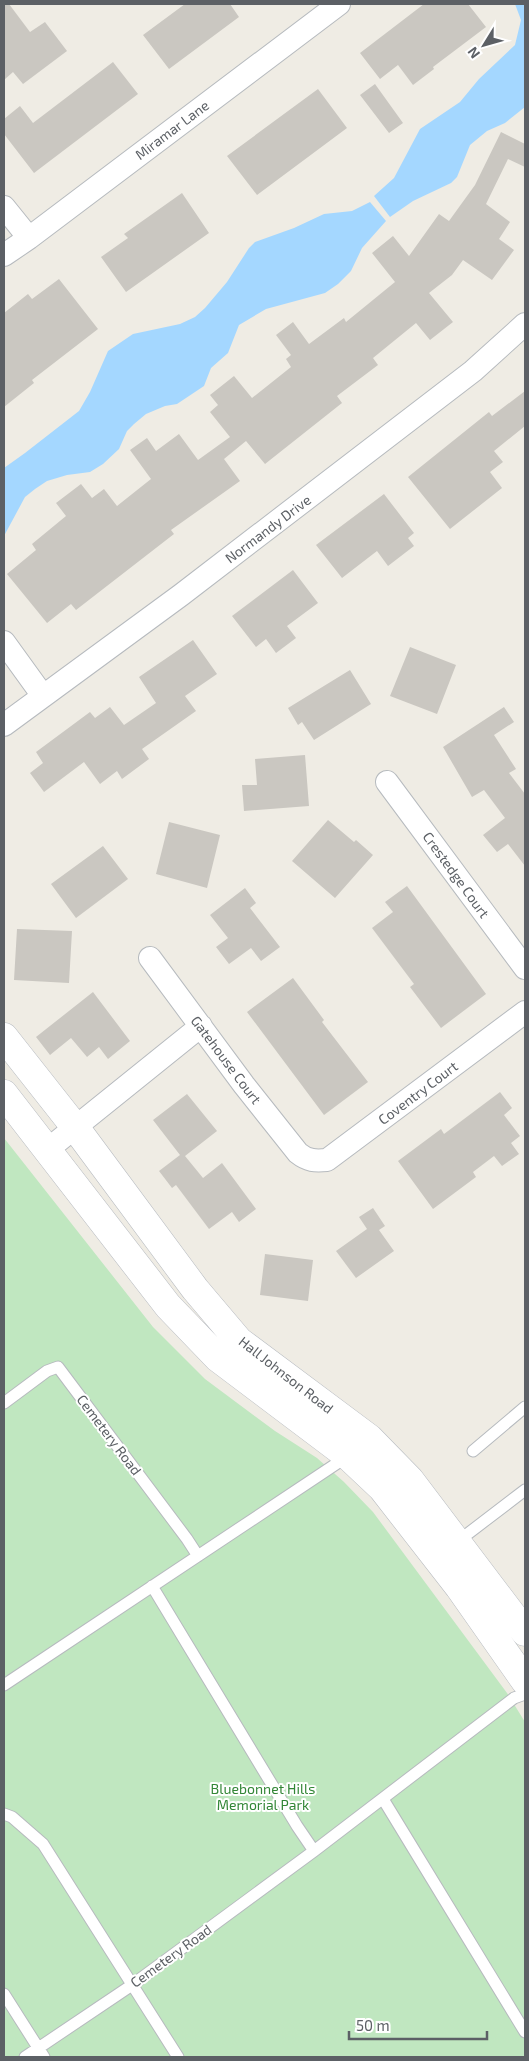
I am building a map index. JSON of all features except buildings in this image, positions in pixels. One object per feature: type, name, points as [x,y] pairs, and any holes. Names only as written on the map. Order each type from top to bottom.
[{"type":"main road","name":"Hall Johnson Road","points":[[4,1037],[75,1127],[195,1289],[239,1341],[358,1447],[382,1488],[458,1587],[525,1681]]},
{"type":"main road","name":"Hall Johnson Road","points":[[4,1094],[168,1306],[218,1358],[410,1480],[525,1632]]},
{"type":"street","name":"Miramar Lane","points":[[4,255],[328,7]]},
{"type":"street","points":[[4,207],[28,238]]},
{"type":"street","name":"Normandy Drive","points":[[4,725],[181,595],[474,371],[525,324]]},
{"type":"street","points":[[4,642],[43,696]]},
{"type":"street","name":"Crestedge Court","points":[[387,782],[525,968]]},
{"type":"street","name":"Gatehouse Court","points":[[150,958],[244,1085],[298,1153],[306,1159]]},
{"type":"street","name":"Coventry Court","points":[[306,1159],[313,1161],[327,1160],[525,1012]]},
{"type":"street","points":[[47,1150],[201,1026]]},
{"type":"lane","name":"Cemetery Road","points":[[4,1402],[47,1371],[58,1367],[188,1539],[198,1556]]},
{"type":"lane","points":[[474,1452],[525,1407]]},
{"type":"lane","points":[[4,1685],[358,1447]]},
{"type":"lane","points":[[457,1542],[525,1490]]},
{"type":"lane","points":[[152,1586],[314,1852]]},
{"type":"lane","name":"Cemetery Road","points":[[25,2057],[41,2053],[314,1852],[514,1698],[525,1694]]},
{"type":"lane","points":[[383,1800],[525,2032]]},
{"type":"lane","points":[[4,1814],[12,1817],[43,1844],[178,2057]]},
{"type":"lane","points":[[4,1994],[41,2053]]},
{"type":"green space","name":"Bluebonnet Hills Memorial Park","points":[[4,1138],[153,1327],[205,1379],[275,1431],[317,1458],[373,1512],[507,1693],[525,1722],[525,2057],[4,2057]]},
{"type":"water","points":[[515,4],[525,4],[525,107],[505,123],[487,131],[470,145],[457,177],[451,183],[413,201],[390,217],[374,196],[394,178],[420,129],[460,102],[479,79],[515,45],[521,20]]},
{"type":"water","points":[[370,202],[386,221],[362,248],[351,271],[338,284],[325,293],[266,309],[239,325],[228,353],[211,368],[204,386],[177,404],[165,406],[146,414],[127,431],[119,449],[103,464],[90,472],[67,475],[47,481],[35,489],[25,497],[4,536],[4,468],[79,411],[90,392],[108,351],[133,334],[180,324],[195,317],[227,282],[255,242],[294,228],[324,214],[352,211]]}]
